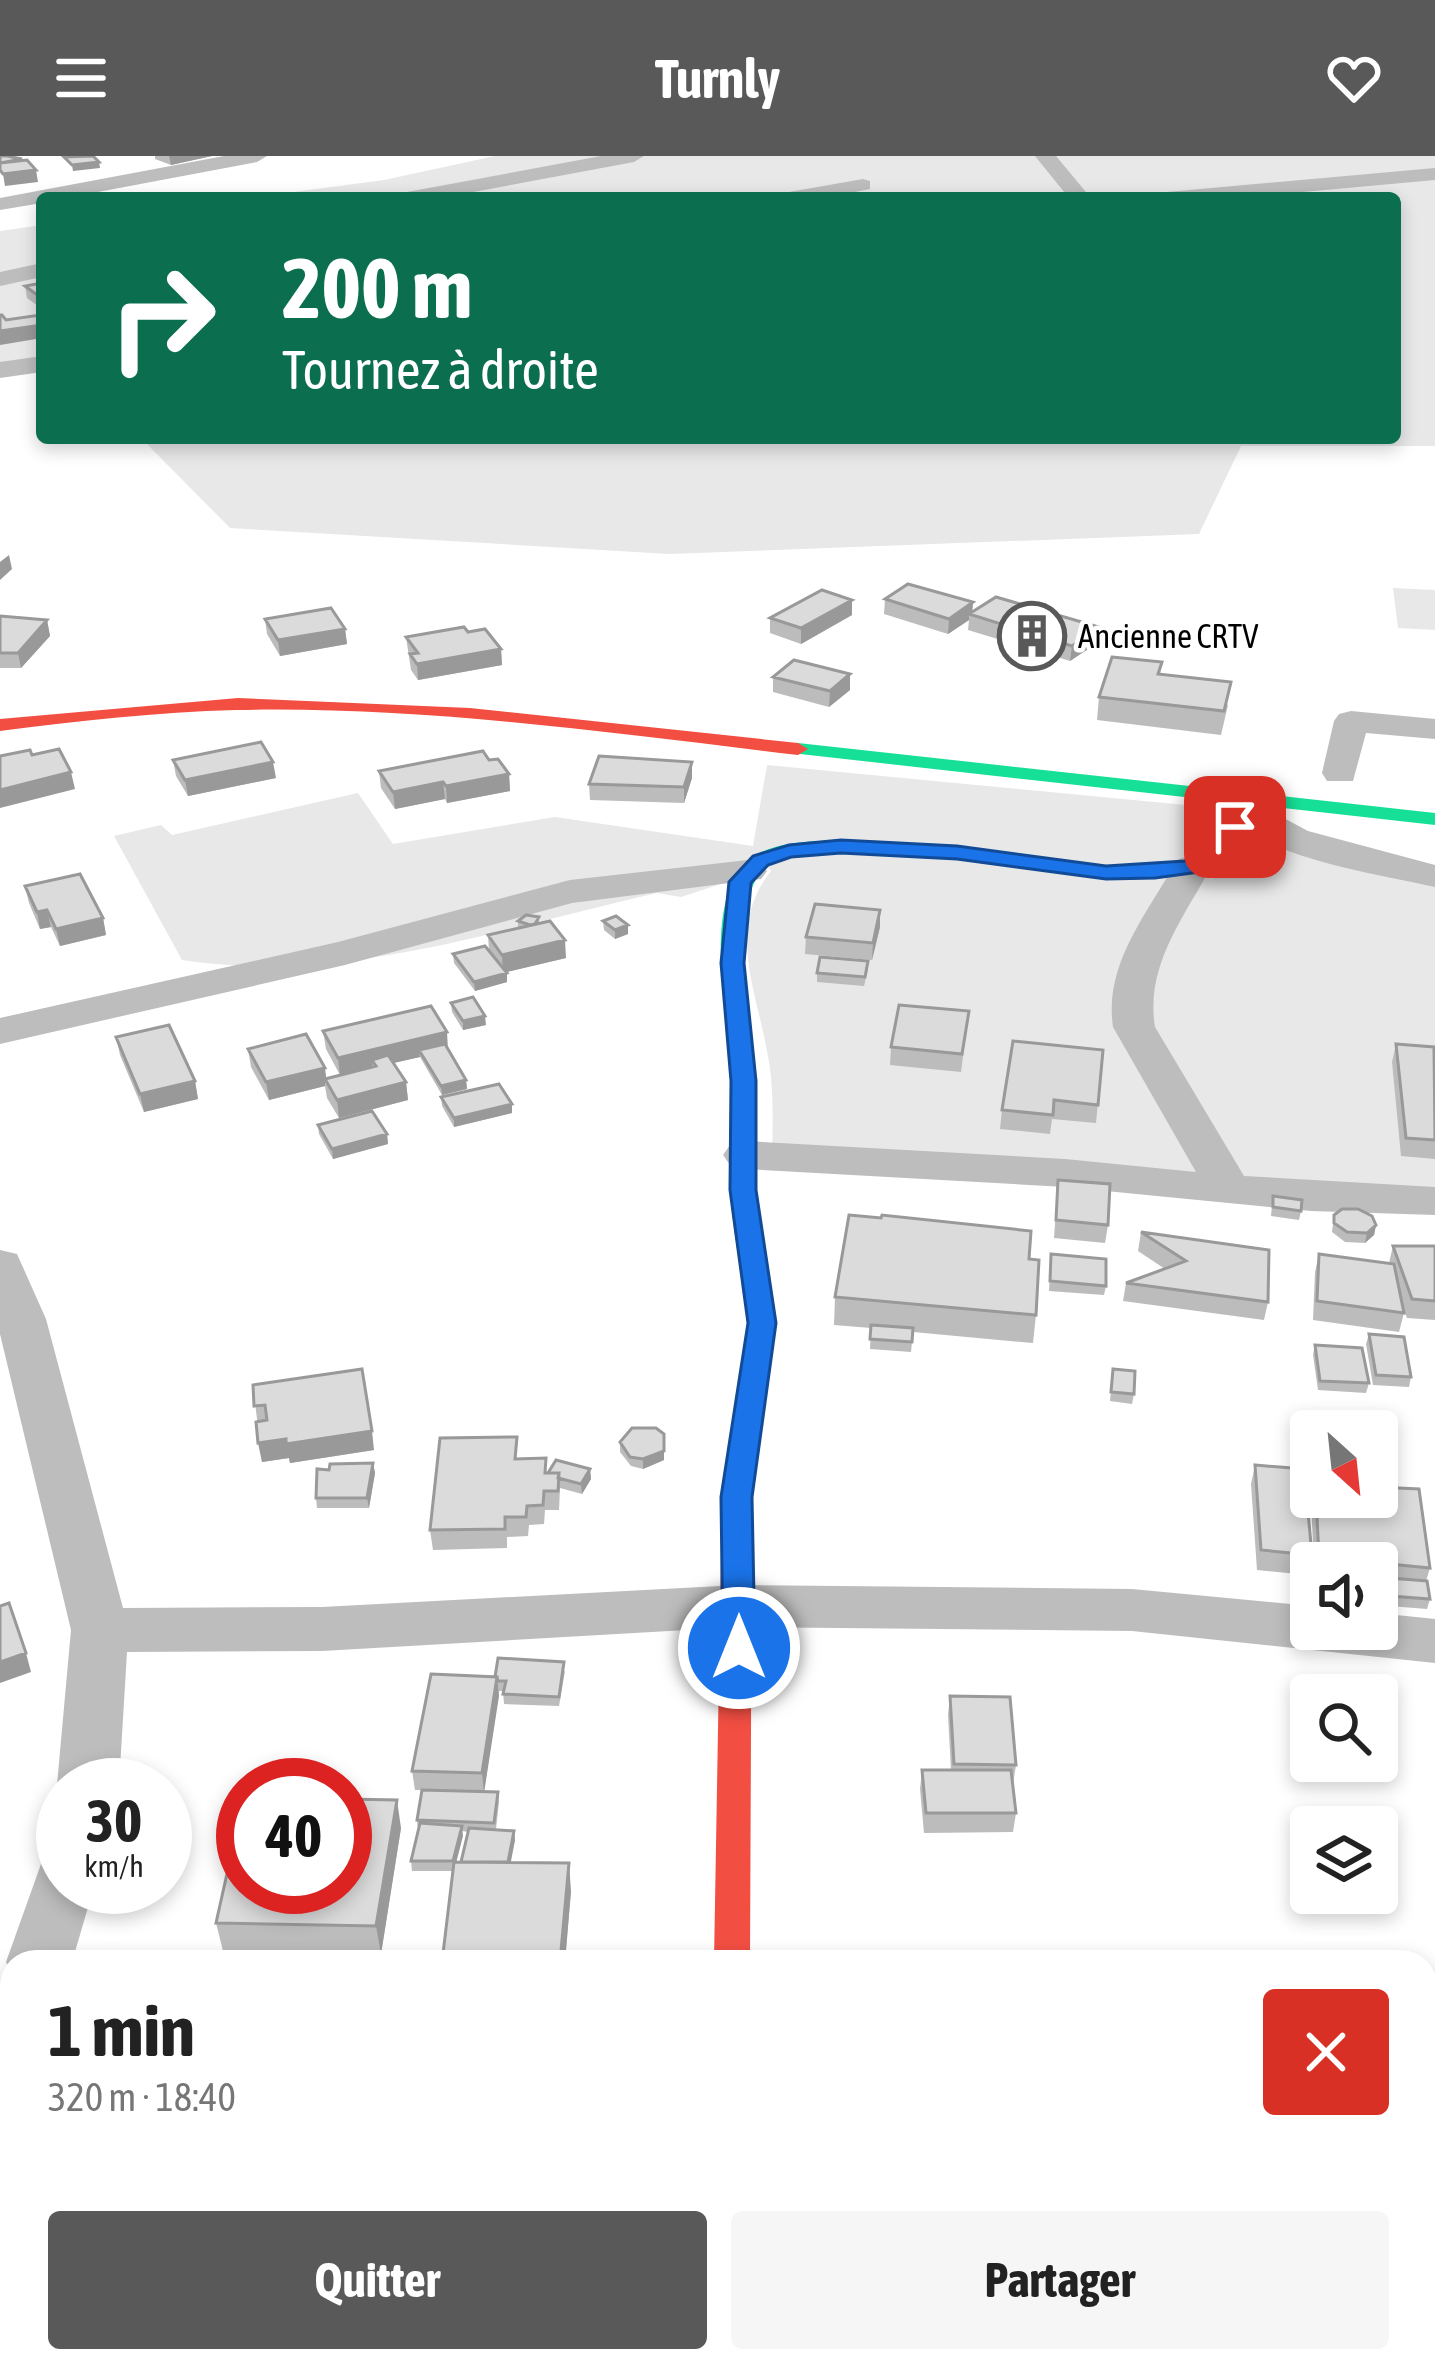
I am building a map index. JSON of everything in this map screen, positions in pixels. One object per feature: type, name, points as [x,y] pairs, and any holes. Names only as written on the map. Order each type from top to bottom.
[{"type":"street","points":[[77,192],[257,156]]},
{"type":"street","points":[[127,192],[289,156]]},
{"type":"street","points":[[438,192],[634,156]]},
{"type":"street","points":[[1045,156],[1076,192]]},
{"type":"street","points":[[95,187],[104,163]]},
{"type":"street","points":[[466,164],[513,192]]},
{"type":"street","points":[[1231,192],[1435,173]]},
{"type":"street","points":[[823,192],[862,185]]},
{"type":"street","points":[[0,279],[36,271]]},
{"type":"street","points":[[0,370],[36,365]]},
{"type":"street","points":[[0,725],[126,709],[271,704],[465,712],[1235,808],[1435,820]]},
{"type":"street","points":[[1340,773],[1351,721],[1435,728]]},
{"type":"street","points":[[1226,1187],[1214,1158],[1135,1027],[1130,1002],[1134,971],[1192,867],[1235,808]]},
{"type":"street","points":[[1235,808],[1303,840],[1435,876]]},
{"type":"street","points":[[732,1950],[740,1606],[737,1497],[762,1323],[743,1190],[746,1155],[733,944],[740,882],[760,860],[789,851],[841,847],[957,853],[1106,872],[1192,867]]},
{"type":"street","points":[[0,1031],[345,953],[570,892],[748,871]]},
{"type":"street","points":[[746,1155],[1435,1202]]},
{"type":"street","points":[[0,1265],[21,1318],[100,1630],[90,1758]]},
{"type":"street","points":[[100,1630],[322,1628],[740,1606],[1110,1609],[1290,1626]]},
{"type":"street","points":[[1398,1636],[1435,1640]]},
{"type":"street","points":[[43,1950],[54,1914]]},
{"type":"shaded area","points":[[495,156],[1435,156],[1435,446],[1241,446],[1199,534],[669,554],[230,528],[147,444],[1401,444],[1401,192],[293,192],[384,180]]},
{"type":"shaded area","points":[[36,226],[36,364],[0,369],[0,231]]},
{"type":"shaded area","points":[[1393,588],[1435,590],[1435,630],[1398,628]]},
{"type":"shaded area","points":[[767,765],[1269,813],[1293,826],[1260,828],[1216,852],[1219,866],[1209,882],[1250,839],[1289,829],[1435,877],[1435,1210],[1065,1173],[772,1155],[771,1076],[747,936],[757,892],[769,868],[681,897],[657,893],[421,949],[302,965],[242,966],[182,960],[114,836],[161,825],[172,835],[358,793],[393,844],[555,817],[753,846]]},
{"type":"building","points":[[93,156],[99,162],[72,165],[64,157]]},
{"type":"building","points":[[27,160],[36,170],[3,174],[0,170],[0,163]]},
{"type":"building","points":[[0,315],[6,320],[36,316],[36,326],[0,331]]},
{"type":"building","points":[[908,584],[973,602],[949,619],[885,599]]},
{"type":"building","points":[[822,590],[852,600],[801,628],[770,618]]},
{"type":"building","points":[[996,597],[1099,627],[1072,646],[969,614]]},
{"type":"building","points":[[331,608],[345,629],[278,640],[265,619]]},
{"type":"building","points":[[0,616],[47,620],[18,653],[0,653]]},
{"type":"building","points":[[464,627],[468,632],[485,629],[501,649],[417,664],[410,654],[418,653],[406,637]]},
{"type":"building","points":[[1112,657],[1162,662],[1158,674],[1231,682],[1224,711],[1099,697]]},
{"type":"building","points":[[794,660],[850,674],[830,691],[773,677]]},
{"type":"building","points":[[261,742],[273,762],[185,780],[173,760]]},
{"type":"building","points":[[59,749],[71,772],[0,790],[0,756]]},
{"type":"building","points":[[483,751],[489,760],[498,759],[509,774],[393,792],[379,771]]},
{"type":"building","points":[[599,756],[692,762],[684,787],[589,784]]},
{"type":"building","points":[[80,874],[103,918],[56,929],[47,910],[37,912],[25,886]]},
{"type":"building","points":[[815,904],[880,910],[873,943],[806,937]]},
{"type":"building","points":[[526,915],[539,917],[530,925],[518,921]]},
{"type":"building","points":[[616,916],[628,925],[615,930],[603,921]]},
{"type":"building","points":[[550,921],[565,940],[502,955],[488,935]]},
{"type":"building","points":[[485,946],[507,973],[474,982],[453,954]]},
{"type":"building","points":[[820,957],[868,961],[865,977],[817,973]]},
{"type":"building","points":[[473,997],[485,1016],[463,1021],[451,1003]]},
{"type":"building","points":[[899,1005],[969,1011],[962,1054],[891,1047]]},
{"type":"building","points":[[431,1006],[447,1032],[338,1058],[323,1031]]},
{"type":"building","points":[[169,1025],[195,1081],[140,1094],[116,1037]]},
{"type":"building","points":[[306,1034],[325,1068],[266,1082],[248,1049]]},
{"type":"building","points":[[1013,1041],[1103,1050],[1098,1105],[1054,1100],[1053,1115],[1002,1110]]},
{"type":"building","points":[[445,1044],[466,1080],[441,1086],[419,1050]]},
{"type":"building","points":[[1396,1044],[1434,1047],[1435,1140],[1406,1138]]},
{"type":"building","points":[[388,1055],[406,1082],[337,1100],[325,1079],[376,1066],[372,1060]]},
{"type":"building","points":[[499,1084],[512,1104],[454,1118],[441,1097]]},
{"type":"building","points":[[372,1111],[387,1134],[332,1149],[318,1125]]},
{"type":"building","points":[[1058,1180],[1110,1184],[1108,1225],[1056,1220]]},
{"type":"building","points":[[1273,1196],[1302,1200],[1301,1211],[1273,1207]]},
{"type":"building","points":[[1342,1209],[1358,1209],[1372,1216],[1376,1225],[1367,1233],[1347,1232],[1334,1223],[1334,1215]]},
{"type":"building","points":[[849,1215],[1031,1231],[1029,1259],[1039,1260],[1036,1315],[835,1297]]},
{"type":"building","points":[[1141,1232],[1269,1250],[1268,1302],[1126,1283],[1186,1261]]},
{"type":"building","points":[[1393,1246],[1435,1246],[1435,1301],[1412,1299]]},
{"type":"building","points":[[1051,1254],[1106,1259],[1106,1286],[1050,1281]]},
{"type":"building","points":[[1319,1254],[1394,1264],[1404,1313],[1317,1301]]},
{"type":"building","points":[[871,1325],[913,1328],[912,1342],[870,1339]]},
{"type":"building","points":[[1369,1334],[1404,1337],[1411,1377],[1376,1375]]},
{"type":"building","points":[[1315,1345],[1362,1348],[1369,1383],[1320,1381]]},
{"type":"building","points":[[362,1369],[372,1431],[286,1444],[286,1439],[258,1443],[256,1422],[267,1420],[265,1405],[254,1406],[253,1385]]},
{"type":"building","points":[[1113,1369],[1135,1371],[1134,1394],[1111,1392]]},
{"type":"building","points":[[632,1428],[656,1428],[664,1434],[664,1451],[643,1459],[630,1457],[620,1442]]},
{"type":"building","points":[[517,1437],[515,1459],[546,1458],[545,1473],[559,1473],[558,1491],[544,1491],[543,1505],[527,1506],[526,1517],[505,1517],[505,1529],[430,1530],[440,1438]]},
{"type":"building","points":[[556,1460],[590,1469],[581,1484],[558,1478],[559,1473],[548,1473]]},
{"type":"building","points":[[373,1463],[367,1498],[316,1498],[317,1469]]},
{"type":"building","points":[[1255,1465],[1290,1468],[1290,1518],[1309,1518],[1311,1542],[1290,1542],[1290,1553],[1261,1550]]},
{"type":"building","points":[[1398,1488],[1419,1489],[1430,1568],[1398,1565],[1398,1542],[1318,1542],[1317,1518],[1398,1518]]},
{"type":"building","points":[[1398,1579],[1427,1581],[1430,1599],[1398,1597]]},
{"type":"building","points":[[9,1603],[26,1653],[0,1662],[0,1606]]},
{"type":"building","points":[[498,1658],[564,1662],[559,1697],[503,1694],[506,1681],[495,1677]]},
{"type":"building","points":[[431,1674],[497,1677],[482,1773],[412,1771]]},
{"type":"building","points":[[950,1696],[1010,1697],[1016,1765],[954,1764]]},
{"type":"building","points":[[922,1770],[1011,1770],[1016,1813],[926,1813]]},
{"type":"building","points":[[422,1790],[498,1792],[494,1823],[417,1820]]},
{"type":"building","points":[[372,1800],[397,1800],[376,1926],[216,1923],[218,1914],[372,1914]]},
{"type":"building","points":[[420,1823],[462,1826],[453,1861],[411,1861]]},
{"type":"building","points":[[469,1828],[514,1831],[508,1862],[461,1862]]},
{"type":"building","points":[[454,1862],[569,1863],[561,1950],[443,1950]]},
{"type":"traffic: fast","points":[[798,749],[1435,819]]},
{"type":"traffic: fast","points":[[757,1290],[743,1190],[744,1080],[734,962],[738,899],[746,875],[761,860],[807,848],[872,847],[988,857]]},
{"type":"traffic: slow","points":[[988,857],[1106,872],[1192,867],[1245,818]]},
{"type":"traffic: jam","points":[[0,725],[204,705],[338,705],[535,719],[798,749]]},
{"type":"traffic: jam","points":[[732,1950],[737,1497],[762,1323],[757,1290]]},
{"type":"place","name":"Ancienne CRTV","points":[[1032,636]]},
{"type":"route","points":[[739,1648],[737,1497],[762,1323],[743,1190],[744,1081],[733,963],[740,882],[760,860],[789,851],[841,847],[957,853],[1065,869],[1155,872],[1192,867],[1235,827]]}]
